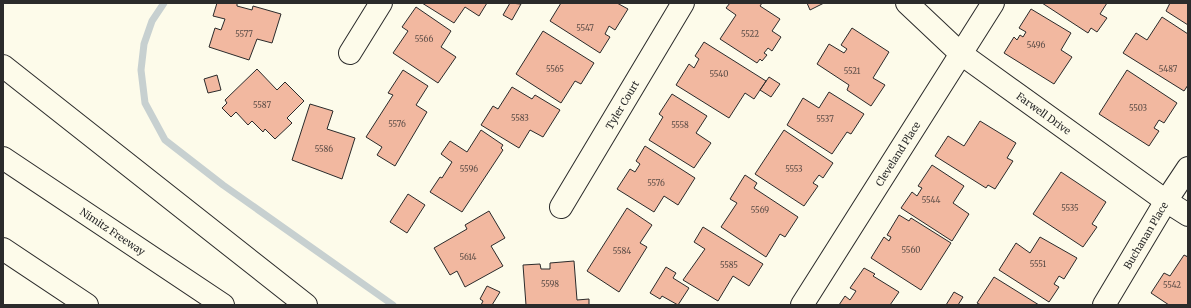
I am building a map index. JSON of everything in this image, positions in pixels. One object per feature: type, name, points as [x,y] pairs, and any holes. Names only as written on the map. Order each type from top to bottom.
[{"type":"main road","points":[[350,52],[381,3]]},
{"type":"main road","name":"Tyler Court","points":[[561,207],[683,3]]},
{"type":"main road","name":"Farwell Drive","points":[[907,3],[960,53],[1166,201],[1188,215]]},
{"type":"main road","name":"Cleveland Place","points":[[802,305],[993,3]]},
{"type":"main road","points":[[3,66],[306,305]]},
{"type":"main road","name":"Nimitz Freeway","points":[[3,158],[223,305]]},
{"type":"main road","name":"Buchanan Place","points":[[1104,305],[1166,201],[1188,168]]},
{"type":"main road","points":[[3,249],[87,305]]},
{"type":"building","points":[[217,3],[237,3],[237,6],[252,10],[253,6],[281,14],[272,43],[257,39],[249,60],[209,47],[215,28],[221,30],[225,19],[213,16]]},
{"type":"building","points":[[422,3],[487,3],[479,16],[465,7],[454,23]]},
{"type":"building","points":[[510,3],[521,4],[512,20],[503,15]]},
{"type":"building","points":[[561,3],[617,3],[628,9],[615,30],[609,26],[605,34],[610,37],[600,53],[550,21]]},
{"type":"building","points":[[730,3],[762,3],[760,6],[780,19],[772,31],[781,37],[772,51],[768,48],[764,53],[767,55],[762,61],[760,59],[757,63],[720,39],[736,15],[726,8]]},
{"type":"building","points":[[807,3],[824,3],[810,10]]},
{"type":"building","points":[[1042,3],[1107,3],[1100,14],[1107,18],[1097,32],[1091,28],[1088,33]]},
{"type":"building","points":[[1170,3],[1188,3],[1188,25],[1166,11]]},
{"type":"building","points":[[416,7],[451,31],[441,47],[456,57],[438,83],[393,53],[408,31],[402,27]]},
{"type":"building","points":[[1031,9],[1071,33],[1061,50],[1072,57],[1054,84],[1004,53],[1014,37],[1017,40],[1020,35],[1023,37],[1026,32],[1019,28]]},
{"type":"building","points":[[1162,17],[1188,34],[1188,85],[1184,91],[1123,53],[1136,33],[1147,40]]},
{"type":"building","points":[[852,28],[889,52],[873,78],[885,85],[871,106],[847,90],[849,85],[817,64],[829,44],[844,53],[847,49],[841,45]]},
{"type":"building","points":[[543,31],[594,63],[581,84],[575,81],[561,103],[516,74]]},
{"type":"building","points":[[704,42],[766,81],[754,99],[745,93],[729,118],[676,85],[689,64],[694,68],[699,59],[695,56]]},
{"type":"building","points":[[257,69],[277,90],[285,82],[304,101],[287,118],[292,123],[275,139],[265,129],[263,132],[252,121],[248,125],[236,112],[231,117],[222,108],[227,103],[225,100]]},
{"type":"building","points":[[403,70],[428,86],[416,105],[427,112],[395,166],[377,155],[382,147],[366,137],[393,95],[388,93]]},
{"type":"building","points":[[1127,70],[1177,103],[1164,123],[1159,120],[1154,128],[1159,131],[1149,146],[1099,114]]},
{"type":"building","points":[[217,75],[221,90],[208,93],[204,79]]},
{"type":"building","points":[[769,77],[780,84],[771,97],[760,90]]},
{"type":"building","points":[[512,87],[532,99],[535,95],[560,110],[543,137],[530,130],[519,148],[481,125],[493,106],[498,109]]},
{"type":"building","points":[[829,92],[864,114],[851,134],[847,132],[832,154],[787,125],[803,98],[819,108]]},
{"type":"building","points":[[672,94],[707,116],[696,133],[711,143],[694,168],[649,140],[663,117],[659,114]]},
{"type":"building","points":[[310,104],[333,111],[327,129],[355,138],[342,179],[292,160]]},
{"type":"building","points":[[980,121],[1016,143],[1007,158],[1013,161],[995,189],[988,185],[986,188],[935,156],[948,136],[964,146]]},
{"type":"building","points":[[481,130],[503,145],[501,148],[503,150],[462,212],[430,192],[440,177],[442,178],[452,162],[441,154],[450,141],[467,152]]},
{"type":"building","points":[[784,130],[833,163],[823,178],[819,175],[813,183],[818,186],[804,206],[755,174]]},
{"type":"building","points":[[645,146],[695,178],[678,205],[664,196],[654,212],[617,189],[630,169],[635,172],[640,164],[636,161]]},
{"type":"building","points":[[932,165],[964,186],[953,203],[969,214],[952,241],[901,208],[912,192],[917,196],[922,188],[918,186]]},
{"type":"building","points":[[1061,172],[1106,202],[1092,224],[1097,227],[1083,247],[1033,214]]},
{"type":"building","points":[[745,175],[757,183],[754,188],[798,217],[785,237],[780,234],[766,257],[721,227],[737,203],[730,199]]},
{"type":"building","points":[[408,194],[425,205],[407,233],[390,222]]},
{"type":"building","points":[[627,208],[652,225],[640,243],[647,247],[619,292],[587,271]]},
{"type":"building","points":[[489,211],[505,238],[491,246],[503,266],[465,287],[457,271],[450,275],[434,248],[467,229],[465,225]]},
{"type":"building","points":[[899,215],[909,221],[911,218],[951,243],[921,290],[871,258],[884,237],[889,241],[891,237],[887,235]]},
{"type":"building","points":[[703,227],[763,264],[749,286],[733,276],[718,301],[683,280],[705,249],[694,242]]},
{"type":"building","points":[[1040,237],[1077,258],[1064,279],[1059,276],[1054,284],[1059,287],[1049,302],[999,270],[1016,243],[1030,253]]},
{"type":"building","points":[[1184,255],[1188,257],[1188,305],[1169,305],[1151,293],[1164,273],[1170,276]]},
{"type":"building","points":[[574,261],[577,300],[589,299],[589,305],[526,305],[523,265],[540,264],[541,269],[550,269],[550,263]]},
{"type":"building","points":[[666,267],[676,273],[673,278],[689,288],[678,305],[662,296],[660,299],[650,293]]},
{"type":"building","points":[[864,268],[875,274],[873,276],[899,292],[890,305],[839,305],[845,296],[850,300],[856,291],[850,288]]},
{"type":"building","points":[[994,277],[1039,305],[981,305],[977,303]]},
{"type":"building","points":[[487,286],[500,292],[492,305],[481,305],[483,301],[480,299]]},
{"type":"building","points":[[954,292],[963,297],[958,305],[946,305]]},
{"type":"waterway","points":[[164,3],[152,21],[144,44],[141,70],[145,103],[165,140],[223,185],[393,305]]}]
